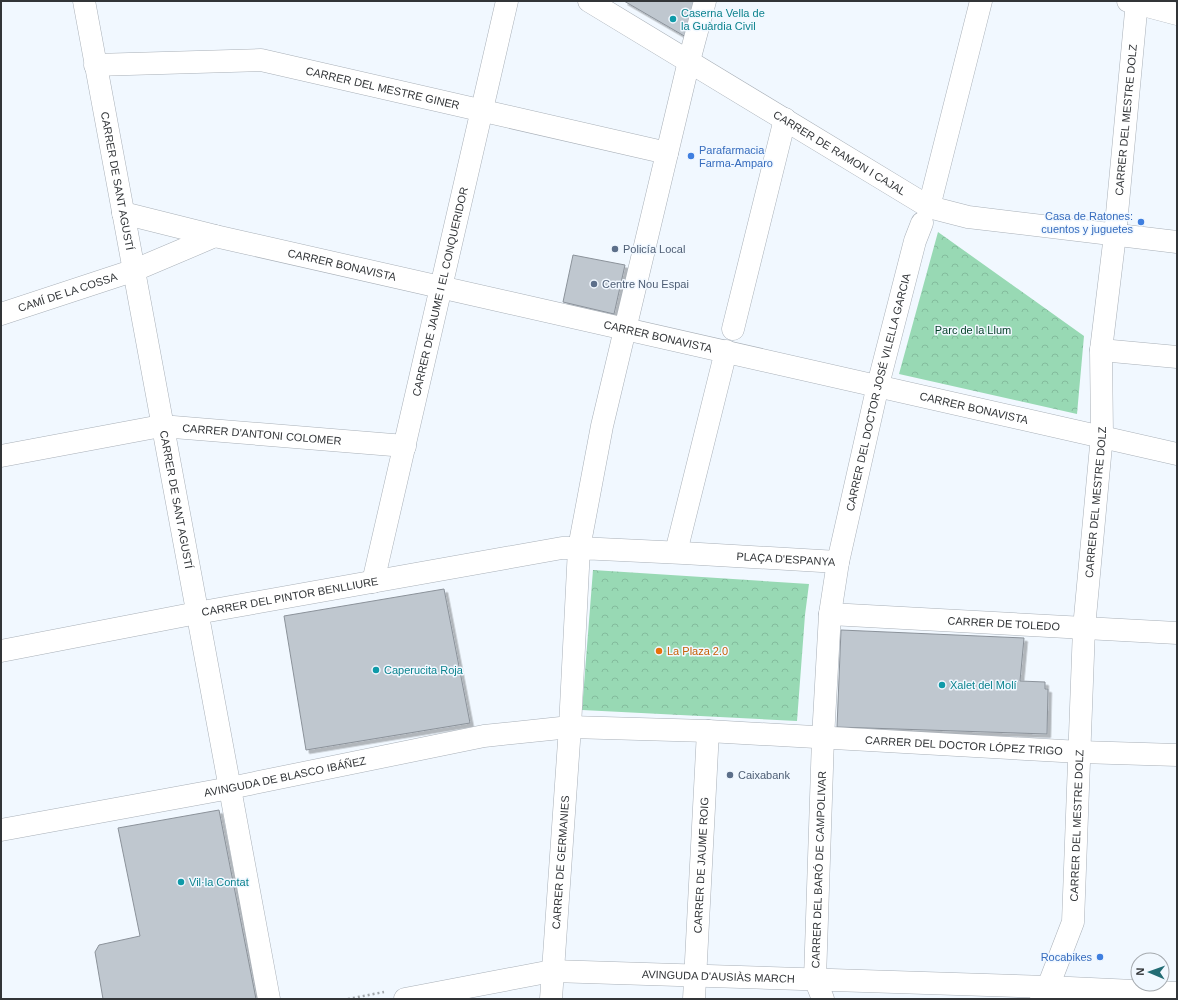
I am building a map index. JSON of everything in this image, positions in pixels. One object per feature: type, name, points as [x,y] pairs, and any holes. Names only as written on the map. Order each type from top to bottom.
[{"type":"street","name":"CARRER DE SANT AGUSTÍ","points":[[84,1],[135,270],[161,426],[230,788],[268,999]]},
{"type":"street","name":"CARRER DE JAUME I EL CONQUERIDOR","points":[[373,582],[507,1]]},
{"type":"street","name":"CARRER DE RAMON I CAJAL","points":[[589,1],[785,119],[925,215],[968,217],[1177,242]]},
{"type":"street","points":[[705,1],[689,61],[602,426],[579,548],[570,727],[708,731],[824,738]]},
{"type":"street","name":"CARRER DEL DOCTOR JOSÉ VILELLA GARCIA","points":[[838,562],[878,385],[915,241],[925,215],[981,1]]},
{"type":"street","points":[[1134,2],[1177,14]]},
{"type":"street","name":"CARRER DEL MESTRE DOLZ","points":[[1045,993],[1073,922],[1084,628],[1102,435],[1101,350],[1115,235],[1134,2]]},
{"type":"street","name":"CARRER DEL MESTRE GINER","points":[[95,65],[261,60],[482,112],[667,153]]},
{"type":"street","points":[[733,329],[785,119]]},
{"type":"street","name":"CARRER BONAVISTA","points":[[123,213],[215,236],[1102,435],[1177,454]]},
{"type":"street","points":[[135,270],[215,236]]},
{"type":"street","name":"CAMÍ DE LA COSSA","points":[[1,314],[135,270]]},
{"type":"street","points":[[1101,350],[1177,357]]},
{"type":"street","points":[[676,552],[726,351]]},
{"type":"street","name":"CARRER D'ANTONI COLOMER","points":[[1,456],[161,426],[404,446]]},
{"type":"street","name":"CARRER DEL PINTOR BENLLIURE","points":[[1,651],[197,613],[562,548],[579,548]]},
{"type":"street","name":"PLAÇA D'ESPANYA","points":[[579,548],[676,552],[838,562],[830,614],[824,738]]},
{"type":"street","name":"CARRER DE TOLEDO","points":[[830,614],[1177,633]]},
{"type":"street","name":"AVINGUDA DE BLASCO IBÁÑEZ","points":[[1,830],[230,788],[484,736],[570,727]]},
{"type":"street","name":"CARRER DE GERMANIES","points":[[551,999],[570,727]]},
{"type":"street","name":"CARRER DE JAUME ROIG","points":[[694,999],[708,731]]},
{"type":"street","name":"CARRER DEL DOCTOR LÓPEZ TRIGO","points":[[824,738],[1080,752],[1177,755]]},
{"type":"street","name":"CARRER DEL BARÓ DE CAMPOLIVAR","points":[[819,989],[824,738]]},
{"type":"street","name":"AVINGUDA D'AUSIÀS MARCH","points":[[405,999],[552,971],[695,975],[819,989],[1045,993],[1177,993]]},
{"type":"green space","name":"Parc de la Llum","points":[[938,232],[1084,336],[1077,414],[899,374]]},
{"type":"green space","points":[[593,570],[809,584],[805,615],[797,721],[582,710]]},
{"type":"building","name":"Caserna Vella de la Guàrdia Civil","points":[[624,1],[694,1],[686,37]]},
{"type":"building","name":"Centre Nou Espai","points":[[573,255],[625,265],[614,314],[563,302]]},
{"type":"building","name":"Caperucita Roja","points":[[444,589],[470,723],[306,750],[284,616]]},
{"type":"building","name":"Xalet del Molí","points":[[841,630],[1024,638],[1020,681],[1045,682],[1045,689],[1048,689],[1047,734],[837,727]]},
{"type":"building","name":"Vil·la Contat","points":[[219,810],[256,999],[103,999],[95,952],[99,945],[140,936],[118,828]]},
{"type":"place","name":"Caserna Vella de la Guàrdia Civil","points":[[673,19]]},
{"type":"place","name":"Parafarmacia Farma-Amparo","points":[[691,156]]},
{"type":"place","name":"Casa de Ratones: cuentos y juguetes","points":[[1141,222]]},
{"type":"place","name":"Policía Local","points":[[615,249]]},
{"type":"place","name":"Centre Nou Espai","points":[[594,284]]},
{"type":"place","name":"La Plaza 2.0","points":[[659,651]]},
{"type":"place","name":"Caperucita Roja","points":[[376,670]]},
{"type":"place","name":"Xalet del Molí","points":[[942,685]]},
{"type":"place","name":"Caixabank","points":[[730,775]]},
{"type":"place","name":"Vil·la Contat","points":[[181,882]]},
{"type":"place","name":"Rocabikes","points":[[1100,957]]}]
